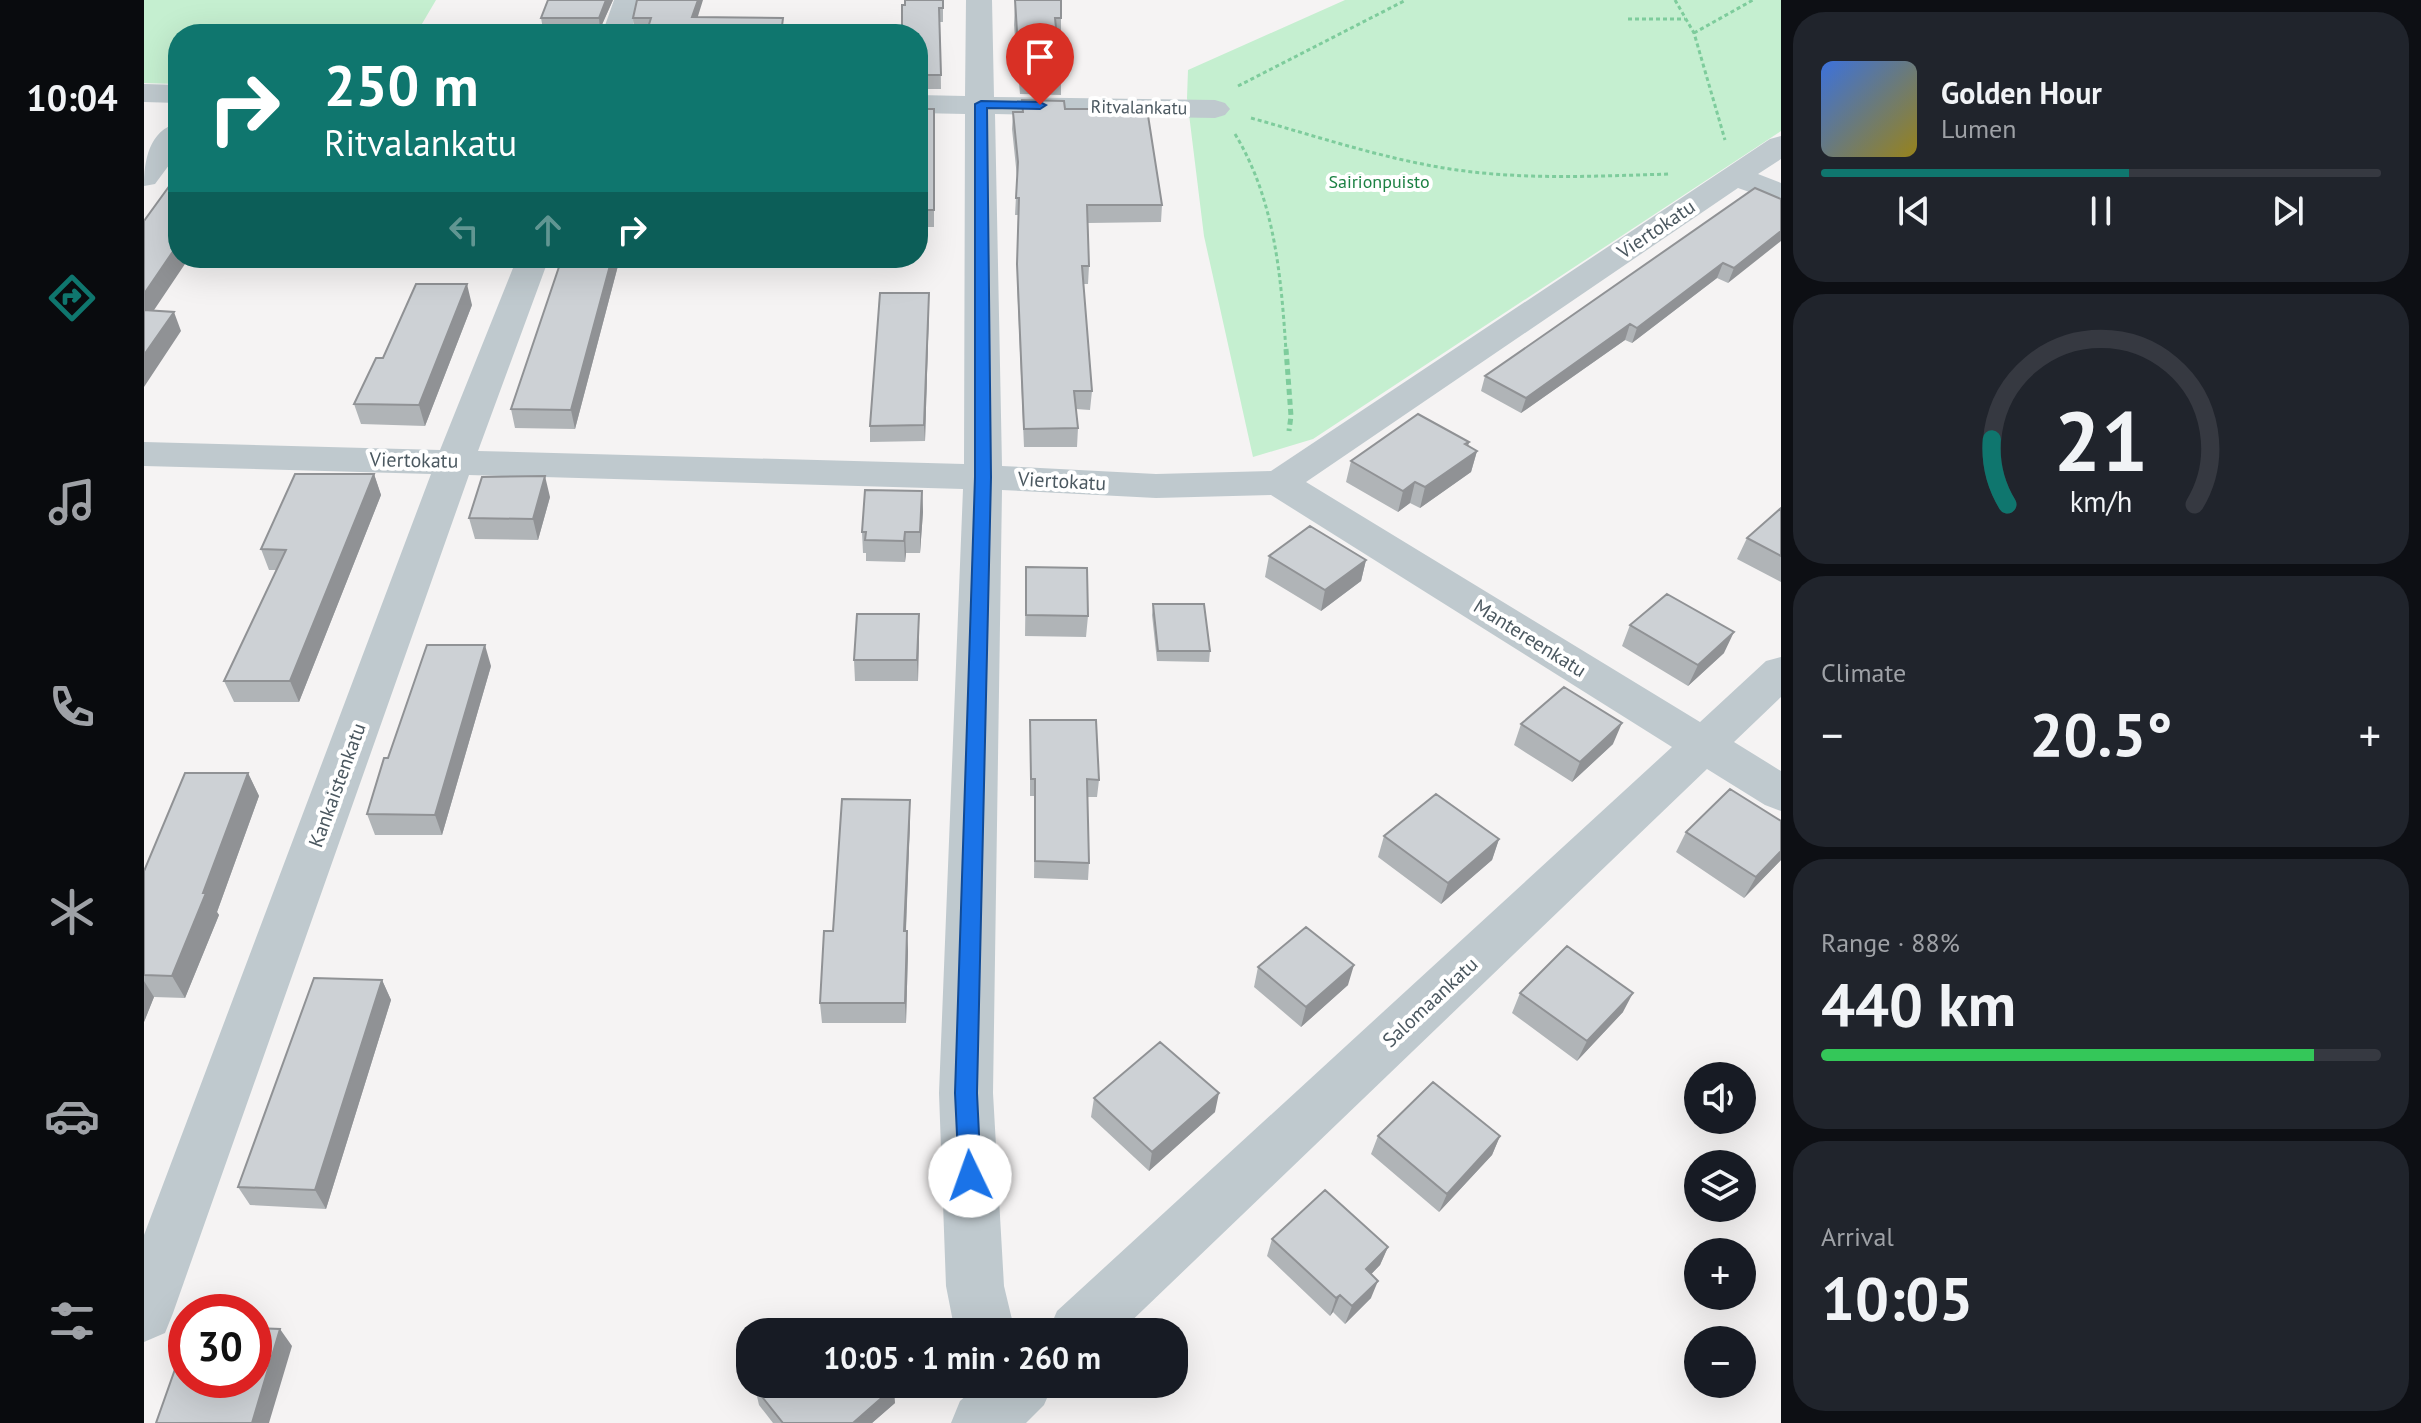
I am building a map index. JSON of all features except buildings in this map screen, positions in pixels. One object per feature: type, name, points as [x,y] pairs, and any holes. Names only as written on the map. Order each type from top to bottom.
[{"type":"street","points":[[619,24],[627,0]]},
{"type":"street","points":[[979,0],[983,477],[966,1093],[975,1286],[982,1318]]},
{"type":"street","points":[[144,93],[168,94]]},
{"type":"street","name":"Ritvalankatu","points":[[928,104],[1215,109]]},
{"type":"street","points":[[144,177],[168,145]]},
{"type":"street","name":"Viertokatu","points":[[144,454],[983,477],[1156,486],[1279,483],[1781,145]]},
{"type":"street","points":[[1735,176],[1781,194]]},
{"type":"street","name":"Kankaistenkatu","points":[[144,1313],[455,461],[529,268]]},
{"type":"street","name":"Mantereenkatu","points":[[1279,483],[1781,793]]},
{"type":"street","name":"Salomaankatu","points":[[1093,1318],[1781,672]]},
{"type":"path","points":[[1215,109],[1221,95],[1406,0]]},
{"type":"path","points":[[1215,109],[1431,166],[1490,173],[1567,176],[1735,176],[1694,33],[1675,0]]},
{"type":"path","points":[[1694,33],[1753,0]]},
{"type":"path","points":[[1628,19],[1686,19]]},
{"type":"path","points":[[1215,109],[1248,150],[1275,241],[1291,416],[1279,483]]},
{"type":"green space","points":[[144,0],[436,0],[422,24],[168,24],[168,84],[144,83]]},
{"type":"green space","name":"Sairionpuisto","points":[[1345,0],[1781,0],[1781,131],[1313,439],[1253,457],[1204,236],[1187,98],[1188,70]]},
{"type":"route","points":[[970,1176],[966,1093],[983,477],[981,104],[1040,105]]}]
